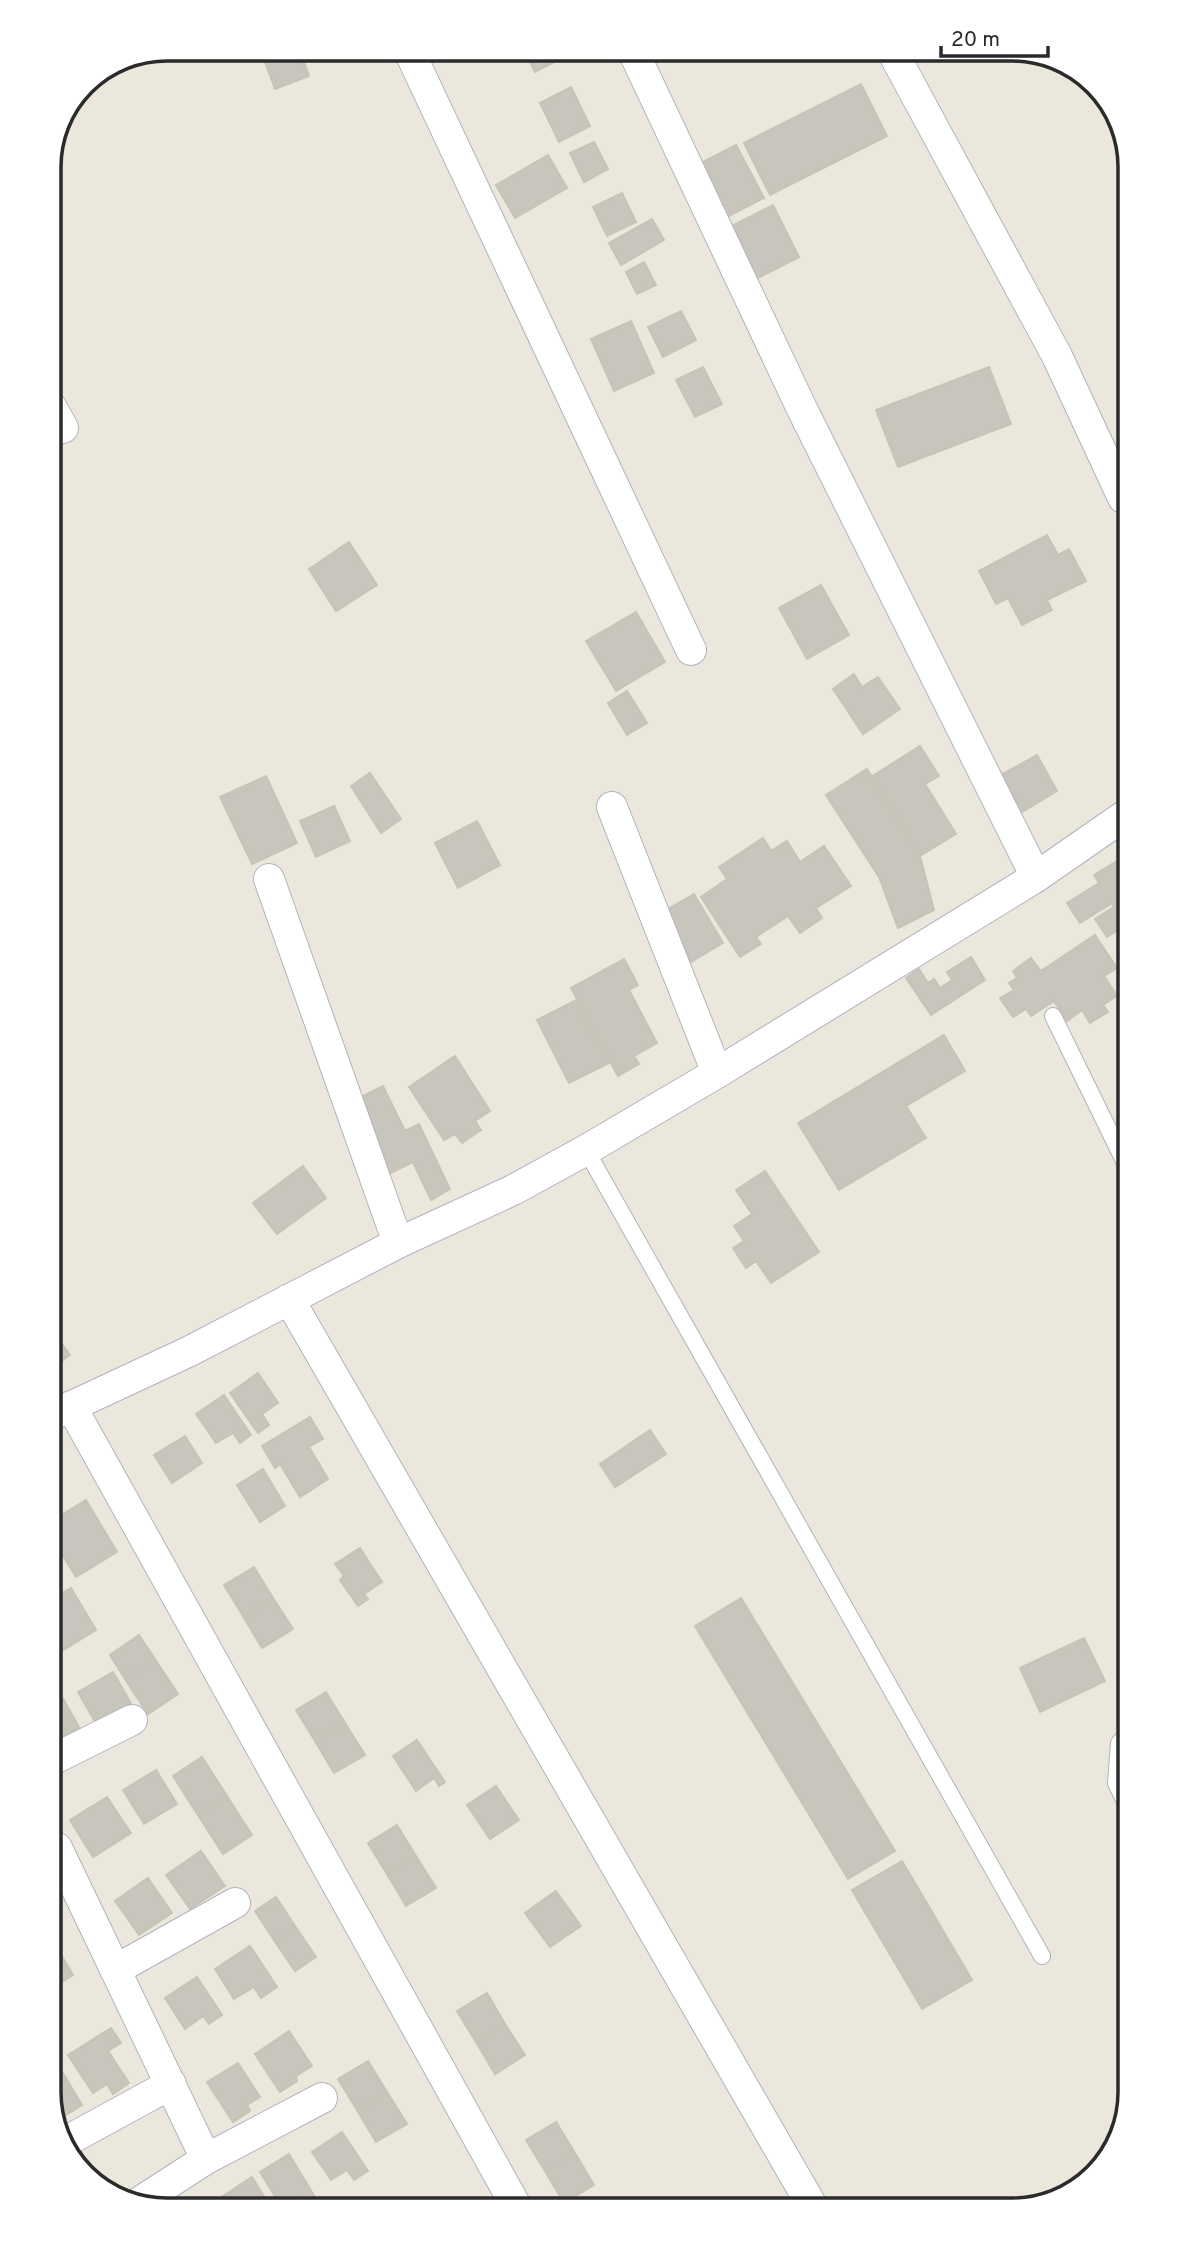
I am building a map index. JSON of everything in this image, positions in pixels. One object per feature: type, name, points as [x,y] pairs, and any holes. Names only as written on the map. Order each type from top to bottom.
[{"type":"street","points":[[414,61],[691,650]]},
{"type":"street","points":[[638,61],[802,409],[1036,877]]},
{"type":"street","points":[[897,61],[1057,356],[1118,487]]},
{"type":"street","points":[[612,807],[717,1073]]},
{"type":"street","points":[[511,2198],[63,1410],[190,1351],[398,1243],[513,1190],[586,1150],[717,1073],[1036,877],[1118,820]]},
{"type":"street","points":[[269,878],[398,1243]]},
{"type":"street","points":[[289,1299],[808,2198]]},
{"type":"street","points":[[61,1756],[132,1720]]},
{"type":"street","points":[[61,1868],[65,1889],[115,1970],[206,2158]]},
{"type":"street","points":[[115,1970],[235,1903]]},
{"type":"street","points":[[72,2138],[171,2084]]},
{"type":"street","points":[[148,2196],[206,2158],[322,2098]]},
{"type":"lane","points":[[1052,1016],[1118,1149]]},
{"type":"lane","points":[[586,1150],[1042,1956]]},
{"type":"lane","points":[[1118,1756],[1118,1787]]},
{"type":"building","points":[[265,61],[304,61],[309,76],[275,89]]},
{"type":"building","points":[[530,61],[556,61],[535,72]]},
{"type":"building","points":[[861,84],[887,136],[770,195],[744,143]]},
{"type":"building","points":[[571,87],[590,126],[559,142],[540,103]]},
{"type":"building","points":[[594,142],[608,169],[584,182],[570,153]]},
{"type":"building","points":[[736,145],[764,198],[725,218],[697,165]]},
{"type":"building","points":[[548,155],[567,188],[515,218],[496,185]]},
{"type":"building","points":[[622,193],[636,222],[607,236],[593,207]]},
{"type":"building","points":[[773,205],[799,257],[754,280],[728,228]]},
{"type":"building","points":[[652,219],[664,240],[621,265],[609,243]]},
{"type":"building","points":[[644,262],[656,285],[637,294],[626,272]]},
{"type":"building","points":[[681,311],[696,340],[663,357],[648,327]]},
{"type":"building","points":[[631,321],[654,373],[614,391],[591,339]]},
{"type":"building","points":[[703,367],[722,404],[695,417],[676,380]]},
{"type":"building","points":[[989,367],[1011,424],[898,467],[876,410]]},
{"type":"building","points":[[1047,535],[1058,555],[1069,549],[1086,581],[1047,600],[1052,610],[1022,625],[1008,598],[996,604],[979,571]]},
{"type":"building","points":[[349,542],[377,585],[336,611],[309,569]]},
{"type":"building","points":[[821,585],[849,635],[807,659],[779,608]]},
{"type":"building","points":[[636,612],[665,662],[616,691],[586,641]]},
{"type":"building","points":[[854,674],[862,687],[878,677],[900,709],[863,734],[833,689]]},
{"type":"building","points":[[627,691],[647,723],[627,735],[608,703]]},
{"type":"building","points":[[920,746],[939,776],[925,784],[956,834],[920,856],[871,777]]},
{"type":"building","points":[[1037,755],[1057,791],[1022,812],[1001,775]]},
{"type":"building","points":[[867,769],[920,856],[934,910],[898,928],[879,877],[826,795]]},
{"type":"building","points":[[370,773],[401,819],[381,833],[351,786]]},
{"type":"building","points":[[266,776],[297,843],[252,864],[220,797]]},
{"type":"building","points":[[334,806],[350,841],[316,857],[300,821]]},
{"type":"building","points":[[477,821],[500,865],[458,888],[435,843]]},
{"type":"building","points":[[763,838],[771,851],[787,841],[800,862],[824,846],[851,886],[816,908],[822,918],[800,933],[788,916],[756,937],[761,944],[740,957],[701,897],[727,879],[719,867]]},
{"type":"building","points":[[1118,860],[1118,930],[1107,937],[1095,919],[1114,907],[1112,903],[1080,923],[1067,903],[1099,883],[1094,875]]},
{"type":"building","points":[[694,894],[723,943],[691,962],[661,913]]},
{"type":"building","points":[[1095,935],[1117,968],[1104,976],[1117,996],[1103,1005],[1108,1012],[1090,1023],[1082,1010],[1067,1021],[1054,1001],[1031,1016],[1026,1009],[1013,1017],[1000,998],[1014,990],[1009,983],[1017,978],[1013,971],[1031,958],[1041,971]]},
{"type":"building","points":[[971,957],[985,980],[931,1015],[906,978],[919,969],[928,983],[934,979],[940,988],[952,980],[947,972]]},
{"type":"building","points":[[624,959],[638,985],[629,990],[657,1043],[634,1056],[639,1064],[618,1076],[571,988]]},
{"type":"building","points":[[576,1000],[609,1063],[569,1083],[537,1020]]},
{"type":"building","points":[[944,1035],[965,1071],[906,1106],[926,1138],[839,1190],[798,1123]]},
{"type":"building","points":[[455,1056],[490,1111],[475,1121],[481,1130],[462,1143],[455,1134],[444,1140],[409,1087]]},
{"type":"building","points":[[383,1086],[405,1131],[419,1124],[450,1189],[431,1200],[413,1162],[389,1174],[353,1101]]},
{"type":"building","points":[[303,1166],[326,1198],[277,1234],[253,1203]]},
{"type":"building","points":[[765,1171],[819,1252],[771,1283],[756,1261],[746,1268],[733,1248],[744,1241],[734,1226],[752,1214],[736,1190]]},
{"type":"building","points":[[61,1342],[70,1355],[61,1361]]},
{"type":"building","points":[[258,1373],[278,1403],[262,1414],[269,1425],[258,1433],[230,1393]]},
{"type":"building","points":[[224,1395],[251,1435],[240,1443],[233,1433],[216,1443],[196,1414]]},
{"type":"building","points":[[310,1417],[323,1439],[309,1447],[328,1479],[300,1497],[280,1464],[275,1468],[262,1446]]},
{"type":"building","points":[[650,1430],[666,1454],[615,1487],[600,1464]]},
{"type":"building","points":[[185,1436],[202,1463],[172,1483],[154,1455]]},
{"type":"building","points":[[263,1469],[285,1506],[260,1522],[237,1485]]},
{"type":"building","points":[[86,1500],[117,1552],[76,1577],[61,1553],[61,1515]]},
{"type":"building","points":[[360,1548],[382,1582],[364,1594],[368,1599],[358,1606],[340,1580],[344,1576],[335,1564]]},
{"type":"building","points":[[254,1567],[273,1598],[243,1616],[224,1585]]},
{"type":"building","points":[[71,1588],[96,1630],[61,1652],[61,1594]]},
{"type":"building","points":[[273,1598],[293,1629],[262,1648],[243,1616]]},
{"type":"building","points":[[741,1598],[895,1851],[848,1879],[695,1626]]},
{"type":"building","points":[[139,1635],[155,1659],[125,1679],[110,1655]]},
{"type":"building","points":[[1084,1638],[1105,1681],[1040,1712],[1020,1668]]},
{"type":"building","points":[[155,1659],[178,1694],[148,1714],[125,1679]]},
{"type":"building","points":[[113,1672],[132,1705],[111,1717],[101,1732],[78,1692]]},
{"type":"building","points":[[326,1692],[345,1723],[315,1741],[296,1710]]},
{"type":"building","points":[[61,1695],[83,1734],[61,1746]]},
{"type":"building","points":[[345,1723],[365,1755],[334,1773],[315,1741]]},
{"type":"building","points":[[417,1740],[445,1782],[439,1786],[434,1778],[416,1791],[393,1756]]},
{"type":"building","points":[[202,1757],[227,1796],[198,1815],[173,1776]]},
{"type":"building","points":[[156,1770],[177,1804],[144,1824],[123,1790]]},
{"type":"building","points":[[496,1786],[519,1820],[490,1839],[467,1805]]},
{"type":"building","points":[[227,1796],[252,1835],[223,1854],[198,1815]]},
{"type":"building","points":[[107,1797],[131,1833],[93,1857],[70,1820]]},
{"type":"building","points":[[397,1825],[416,1856],[387,1874],[368,1843]]},
{"type":"building","points":[[201,1851],[225,1886],[190,1909],[166,1875]]},
{"type":"building","points":[[416,1856],[436,1888],[406,1906],[387,1874]]},
{"type":"building","points":[[902,1861],[972,1980],[922,2009],[852,1890]]},
{"type":"building","points":[[148,1878],[172,1913],[139,1935],[115,1901]]},
{"type":"building","points":[[556,1891],[581,1926],[550,1947],[525,1913]]},
{"type":"building","points":[[276,1897],[295,1926],[274,1940],[255,1911]]},
{"type":"building","points":[[295,1926],[316,1957],[295,1971],[274,1940]]},
{"type":"building","points":[[250,1946],[277,1987],[261,1998],[254,1987],[234,1999],[215,1969]]},
{"type":"building","points":[[61,1955],[73,1975],[61,1982]]},
{"type":"building","points":[[197,1977],[222,2015],[209,2024],[203,2016],[185,2029],[165,1998]]},
{"type":"building","points":[[487,1993],[505,2024],[476,2042],[457,2011]]},
{"type":"building","points":[[505,2024],[525,2055],[495,2074],[476,2042]]},
{"type":"building","points":[[111,2028],[121,2043],[108,2051],[129,2083],[113,2094],[107,2084],[93,2093],[68,2055]]},
{"type":"building","points":[[289,2031],[312,2066],[296,2076],[297,2081],[280,2092],[255,2054]]},
{"type":"building","points":[[368,2061],[387,2092],[357,2110],[338,2079]]},
{"type":"building","points":[[238,2063],[260,2097],[247,2105],[250,2111],[233,2122],[207,2082]]},
{"type":"building","points":[[61,2070],[82,2105],[64,2116]]},
{"type":"building","points":[[387,2092],[407,2124],[376,2142],[357,2110]]},
{"type":"building","points":[[556,2122],[575,2153],[545,2171],[526,2140]]},
{"type":"building","points":[[342,2132],[368,2171],[354,2180],[347,2170],[331,2180],[312,2152]]},
{"type":"building","points":[[575,2153],[594,2185],[572,2198],[561,2198],[545,2171]]},
{"type":"building","points":[[289,2154],[315,2198],[304,2198],[301,2194],[294,2198],[276,2198],[260,2172]]},
{"type":"building","points":[[252,2177],[265,2198],[220,2198]]}]
